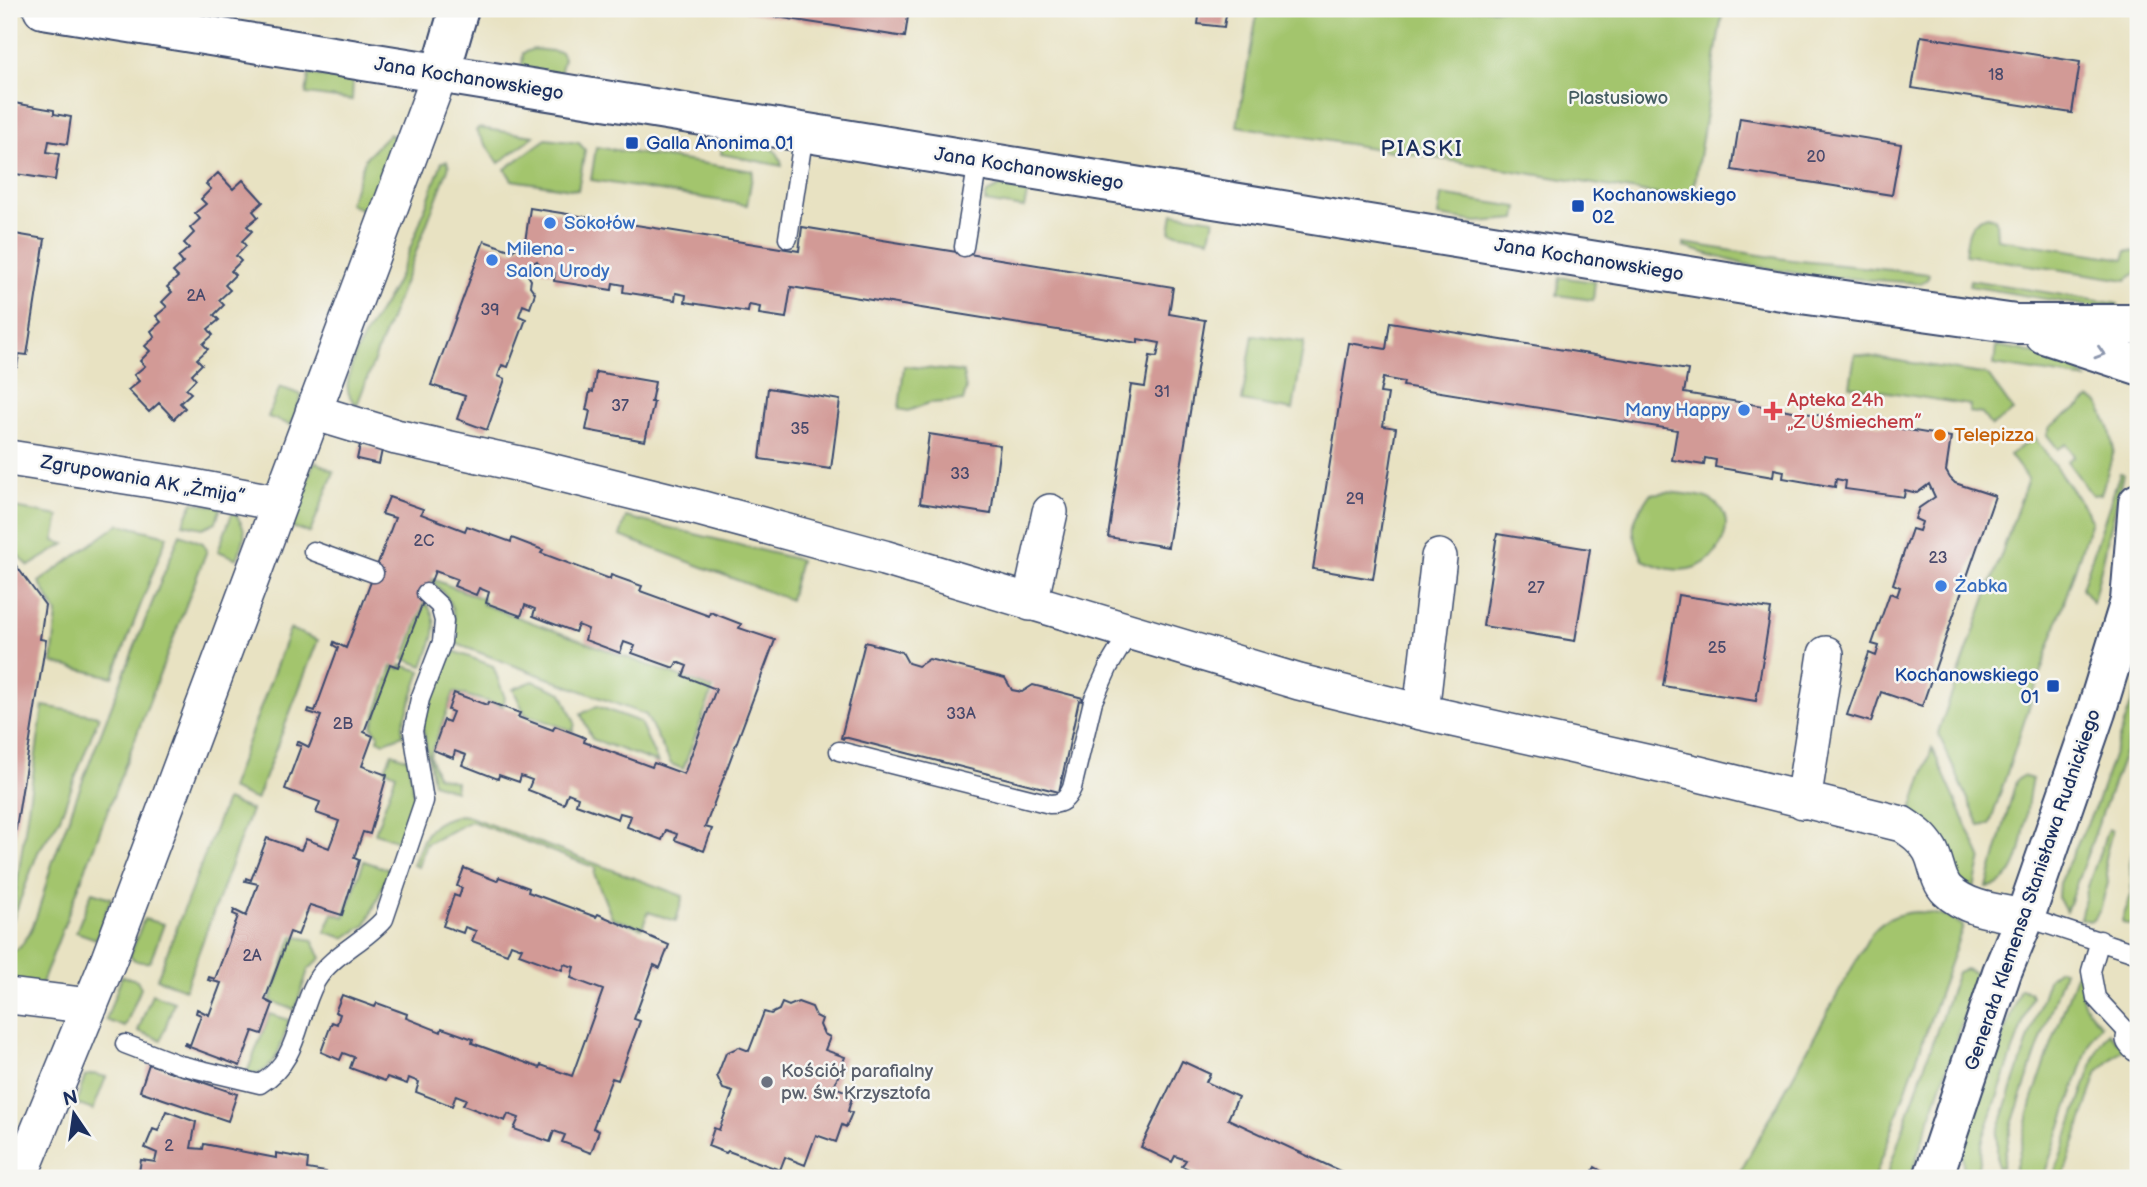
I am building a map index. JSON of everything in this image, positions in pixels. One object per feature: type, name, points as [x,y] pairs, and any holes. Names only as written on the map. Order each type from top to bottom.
[{"type":"street","name":"Jana Kochanowskiego","points":[[43,9],[1794,293],[2016,324],[2138,324]]},
{"type":"street","points":[[19,1178],[90,1006],[440,74],[459,9]]},
{"type":"street","name":"Jana Kochanowskiego","points":[[2016,324],[2138,365]]},
{"type":"street","points":[[313,412],[396,438],[529,466],[884,558],[1238,665],[1421,712],[1695,773],[1902,824],[1920,835],[1931,852],[1947,890],[1975,907],[2025,917]]},
{"type":"street","name":"Zgrupowania AK „Żmija”","points":[[9,458],[278,503]]},
{"type":"street","name":"Generała Klemensa Stanisława Rudnickiego","points":[[1933,1178],[2002,972],[2025,917],[2096,712],[2134,593],[2138,503]]},
{"type":"street","points":[[1030,603],[1051,512]]},
{"type":"street","points":[[1421,712],[1439,557]]},
{"type":"street","points":[[1803,801],[1825,654]]},
{"type":"street","points":[[9,996],[90,1006]]},
{"type":"lane","points":[[788,238],[804,133]]},
{"type":"lane","points":[[964,247],[978,161]]},
{"type":"lane","points":[[313,551],[374,573]]},
{"type":"lane","points":[[125,1044],[180,1065],[260,1084],[272,1077],[284,1064],[315,983],[325,969],[371,933],[384,919],[424,801],[413,731],[420,699],[442,642],[444,621],[440,606],[426,593]]},
{"type":"lane","points":[[839,751],[1058,804],[1065,800],[1072,788],[1093,701],[1100,684],[1130,631]]},
{"type":"lane","points":[[2025,917],[2138,954]]},
{"type":"lane","points":[[2100,940],[2091,971],[2096,998],[2136,1042]]},
{"type":"green space","name":"Plastusiowo","points":[[1258,9],[1723,9],[1692,200],[1237,126]]},
{"type":"green space","points":[[533,49],[561,52],[564,58],[560,74],[522,68],[523,53]]},
{"type":"green space","points":[[309,74],[353,81],[352,100],[306,94]]},
{"type":"green space","points":[[478,128],[534,136],[499,163],[476,131]]},
{"type":"green space","points":[[389,134],[399,139],[371,213],[349,204],[366,157]]},
{"type":"green space","points":[[546,139],[579,143],[585,150],[578,190],[512,180],[505,169]]},
{"type":"green space","points":[[762,145],[776,152],[782,166],[721,154],[722,146]]},
{"type":"green space","points":[[596,147],[753,171],[747,205],[591,180]]},
{"type":"green space","points":[[447,161],[449,166],[357,405],[348,388],[356,353],[394,287],[442,162]]},
{"type":"green space","points":[[1001,186],[1028,190],[1024,208],[985,202],[987,193]]},
{"type":"green space","points":[[1441,195],[1518,207],[1516,219],[1477,222],[1438,216]]},
{"type":"green space","points":[[1173,213],[1214,219],[1210,239],[1170,232]]},
{"type":"green space","points":[[1988,216],[1996,220],[1997,239],[2124,259],[2127,251],[2138,252],[2138,272],[2126,280],[1965,255],[1972,225]]},
{"type":"green space","points":[[1684,243],[1791,260],[1929,276],[1920,283],[1812,276],[1743,264],[1684,247]]},
{"type":"green space","points":[[1560,277],[1595,282],[1593,300],[1557,295]]},
{"type":"green space","points":[[1970,280],[2118,304],[2117,311],[1969,286]]},
{"type":"green space","points":[[1253,335],[1304,342],[1293,410],[1242,401]]},
{"type":"green space","points":[[1996,346],[2018,349],[2058,361],[2079,372],[2086,379],[1994,365]]},
{"type":"green space","points":[[1855,354],[1988,375],[2013,411],[1991,426],[1982,414],[1969,412],[1970,405],[1850,386]]},
{"type":"green space","points":[[904,366],[963,372],[966,390],[963,401],[929,403],[908,411],[899,409]]},
{"type":"green space","points":[[280,387],[302,395],[291,425],[268,417]]},
{"type":"green space","points":[[2090,399],[2099,403],[2110,430],[2114,451],[2101,494],[2092,495],[2067,461],[2074,456],[2066,444],[2058,449],[2047,435],[2050,427]]},
{"type":"green space","points":[[2034,437],[2087,511],[2091,521],[1990,824],[1980,826],[1938,733],[2028,479],[2010,455]]},
{"type":"green space","points":[[317,462],[334,472],[310,533],[292,527],[313,464]]},
{"type":"green space","points":[[2120,473],[2123,474],[2093,603],[2082,588]]},
{"type":"green space","points":[[1667,492],[1709,499],[1722,510],[1726,529],[1719,548],[1696,567],[1676,570],[1662,567],[1643,560],[1638,549],[1634,526],[1638,512],[1650,494]]},
{"type":"green space","points":[[193,502],[221,507],[216,522],[203,528],[183,524]]},
{"type":"green space","points":[[9,507],[59,516],[54,541],[65,544],[29,566],[9,547]]},
{"type":"green space","points":[[233,511],[244,529],[237,559],[218,551]]},
{"type":"green space","points":[[626,517],[800,560],[790,600],[620,536]]},
{"type":"green space","points":[[119,524],[167,536],[113,677],[52,663],[57,613],[39,582]]},
{"type":"green space","points":[[180,534],[203,543],[207,550],[42,983],[21,987],[9,970],[9,953],[18,948],[32,928],[53,861]]},
{"type":"green space","points":[[432,579],[483,599],[482,604],[713,689],[683,769],[671,764],[646,715],[454,643],[452,609]]},
{"type":"green space","points":[[425,602],[434,617],[435,625],[423,666],[404,659]]},
{"type":"green space","points":[[290,629],[318,640],[256,800],[230,789]]},
{"type":"green space","points":[[451,650],[493,666],[505,698],[503,706],[454,692],[430,756],[437,776],[456,782],[455,791],[433,783],[422,722]]},
{"type":"green space","points":[[401,665],[421,671],[402,727],[403,735],[385,742],[378,740],[379,735],[372,727],[392,666],[400,669]]},
{"type":"green space","points":[[533,681],[562,693],[575,723],[573,731],[525,714],[513,689]]},
{"type":"green space","points":[[2138,684],[2138,716],[2066,912],[2058,897],[2059,883],[2096,805]]},
{"type":"green space","points":[[43,706],[99,716],[59,820],[38,852],[9,930],[9,908],[14,905]]},
{"type":"green space","points":[[597,706],[640,722],[658,763],[592,739],[581,714]]},
{"type":"green space","points":[[1932,748],[1981,857],[1974,888],[1964,886],[1911,812]]},
{"type":"green space","points":[[392,753],[408,759],[415,804],[401,842],[375,833],[396,774],[385,769]]},
{"type":"green space","points":[[2022,776],[2032,779],[2017,860],[2001,883],[1987,887],[2016,781]]},
{"type":"green space","points":[[226,800],[251,810],[185,989],[157,979]]},
{"type":"green space","points":[[460,815],[683,896],[676,921],[648,912],[642,928],[612,918],[594,874],[596,868],[471,821],[426,844],[418,867],[413,865],[424,838],[433,826]]},
{"type":"green space","points":[[2108,829],[2112,831],[2105,858],[2108,883],[2100,910],[2094,919],[2089,921],[2080,918]]},
{"type":"green space","points":[[2134,843],[2138,844],[2138,923],[2134,925],[2123,923],[2122,920],[2132,893],[2130,864]]},
{"type":"green space","points":[[364,861],[390,870],[366,925],[344,938],[325,932],[333,913],[344,917]]},
{"type":"green space","points":[[92,892],[111,898],[96,939],[76,932]]},
{"type":"green space","points":[[1916,912],[1941,915],[1963,926],[1875,1178],[1737,1178],[1869,937],[1889,918]]},
{"type":"green space","points":[[144,919],[164,924],[150,962],[137,961],[130,956]]},
{"type":"green space","points":[[293,936],[312,940],[321,958],[308,970],[295,1010],[270,1001]]},
{"type":"green space","points":[[2080,963],[2088,965],[2081,991],[2084,1004],[2101,1025],[2092,1037],[2043,1178],[2013,1178],[2033,1098]]},
{"type":"green space","points":[[1965,969],[1975,973],[1976,977],[1910,1178],[1886,1178],[1957,972]]},
{"type":"green space","points":[[2059,969],[2064,971],[2012,1124],[2002,1167],[1997,1167],[1997,1134],[2049,977]]},
{"type":"green space","points":[[122,976],[137,980],[141,988],[125,1027],[106,1020]]},
{"type":"green space","points":[[2020,989],[2030,992],[2032,996],[1983,1139],[1976,1178],[1963,1166],[1962,1148]]},
{"type":"green space","points":[[152,994],[174,1002],[161,1040],[138,1031]]},
{"type":"green space","points":[[270,1014],[289,1020],[280,1048],[271,1064],[264,1070],[246,1075]]},
{"type":"green space","points":[[2108,1032],[2124,1048],[2098,1071],[2063,1178],[2053,1178],[2098,1048]]},
{"type":"green space","points":[[93,1074],[106,1077],[93,1110],[76,1104],[85,1076]]},
{"type":"building","points":[[745,9],[909,9],[905,37],[745,12]]},
{"type":"building","points":[[1200,9],[1227,9],[1224,27],[1198,24]]},
{"type":"building","points":[[1921,36],[2080,62],[2072,113],[1912,88]]},
{"type":"building","points":[[14,103],[54,110],[54,114],[71,117],[67,144],[49,141],[47,152],[59,154],[55,180],[9,173],[9,106],[13,107]]},
{"type":"building","points":[[1740,118],[1901,144],[1892,195],[1732,170]]},
{"type":"building","points":[[218,173],[233,189],[243,180],[263,202],[253,211],[258,217],[247,226],[252,231],[242,241],[246,246],[236,256],[241,261],[231,271],[235,275],[225,285],[230,290],[219,300],[224,305],[214,315],[219,320],[208,329],[213,335],[203,344],[208,349],[197,359],[202,364],[192,374],[196,379],[186,389],[191,393],[180,403],[185,408],[174,419],[159,403],[149,412],[128,390],[139,381],[134,375],[145,366],[140,361],[150,351],[145,346],[155,337],[151,331],[161,322],[156,316],[167,307],[162,302],[172,292],[167,287],[178,277],[173,272],[183,263],[178,257],[189,248],[184,243],[194,233],[190,228],[200,219],[195,213],[206,204],[201,199],[211,189],[206,184]]},
{"type":"building","points":[[530,208],[799,251],[802,227],[1173,287],[1169,314],[1205,320],[1168,547],[1108,537],[1131,385],[1145,387],[1150,356],[1157,357],[1160,343],[1138,339],[1138,343],[791,287],[786,318],[759,314],[760,307],[749,305],[748,312],[685,302],[686,295],[676,293],[675,300],[623,292],[624,285],[613,283],[612,290],[554,281],[555,273],[543,271],[537,261],[524,269],[535,293],[530,308],[523,305],[519,316],[526,319],[508,367],[502,365],[498,376],[505,379],[487,430],[457,419],[465,396],[431,385],[484,241],[512,251],[525,242]]},
{"type":"building","points":[[9,233],[45,239],[27,355],[19,354],[17,367],[9,374]]},
{"type":"building","points":[[1390,322],[1688,370],[1684,393],[1951,437],[1946,471],[1950,478],[1955,483],[1995,496],[1922,706],[1881,692],[1871,722],[1847,715],[1869,653],[1876,656],[1879,646],[1872,644],[1890,593],[1897,596],[1900,587],[1893,584],[1912,529],[1919,531],[1922,522],[1915,519],[1919,508],[1935,497],[1929,484],[1917,493],[1905,490],[1904,497],[1845,489],[1846,481],[1836,479],[1835,487],[1783,478],[1784,471],[1774,469],[1773,477],[1715,467],[1716,460],[1705,458],[1704,465],[1672,460],[1677,430],[1403,386],[1404,382],[1383,378],[1380,393],[1388,394],[1383,426],[1396,428],[1373,579],[1313,569],[1349,343],[1386,349]]},
{"type":"building","points":[[596,372],[655,382],[651,402],[654,402],[645,441],[586,430],[590,411],[586,410],[590,391],[593,392]]},
{"type":"building","points":[[768,388],[840,400],[831,469],[760,459]]},
{"type":"building","points":[[929,434],[1000,445],[991,514],[920,503]]},
{"type":"building","points":[[360,445],[382,450],[379,464],[357,459]]},
{"type":"building","points":[[389,497],[423,509],[421,514],[465,531],[467,526],[511,542],[512,538],[543,550],[541,553],[610,579],[611,575],[642,586],[640,591],[709,616],[710,612],[741,624],[739,628],[775,640],[705,827],[712,829],[704,851],[675,840],[677,834],[666,830],[662,840],[627,827],[631,816],[620,813],[618,819],[576,804],[578,797],[568,793],[564,804],[528,790],[532,780],[521,776],[519,782],[499,775],[498,779],[462,765],[466,755],[455,751],[453,758],[433,750],[444,720],[449,722],[453,712],[448,710],[454,693],[520,713],[518,717],[553,730],[555,726],[585,738],[584,742],[652,767],[654,763],[684,774],[716,689],[683,676],[687,666],[677,662],[674,668],[632,653],[635,646],[624,642],[620,653],[585,640],[588,629],[578,625],[575,632],[533,616],[535,609],[525,605],[521,616],[486,603],[489,592],[479,588],[476,595],[454,586],[457,579],[435,571],[398,667],[390,664],[364,732],[373,736],[362,766],[387,775],[370,834],[363,832],[354,858],[359,860],[342,915],[310,905],[298,935],[290,932],[265,1000],[273,1004],[262,1034],[253,1031],[240,1066],[184,1045],[190,1045],[201,1015],[196,1013],[197,1009],[209,1015],[221,983],[208,980],[209,977],[215,979],[238,916],[233,914],[234,910],[246,916],[258,884],[245,881],[246,878],[251,880],[267,838],[301,850],[306,839],[329,848],[334,835],[339,821],[316,813],[320,802],[285,789],[301,746],[296,745],[297,741],[309,747],[321,716],[308,712],[309,709],[315,711],[338,648],[333,645],[334,642],[346,648],[395,518],[382,514]]},
{"type":"building","points":[[1497,534],[1590,549],[1575,641],[1483,626]]},
{"type":"building","points":[[9,556],[45,605],[40,639],[46,640],[10,866]]},
{"type":"building","points":[[1678,595],[1771,609],[1756,701],[1663,686]]},
{"type":"building","points":[[865,642],[902,652],[908,663],[918,666],[929,659],[1005,678],[1012,690],[1022,692],[1033,685],[1083,698],[1082,701],[1079,700],[1059,792],[841,738]]},
{"type":"building","points":[[464,868],[497,881],[499,877],[529,888],[528,892],[596,917],[598,914],[669,945],[660,968],[654,965],[634,1019],[640,1021],[618,1080],[612,1078],[593,1128],[599,1131],[591,1153],[562,1142],[565,1135],[554,1131],[550,1142],[514,1129],[519,1118],[508,1114],[505,1121],[463,1105],[466,1099],[456,1095],[452,1106],[416,1092],[419,1082],[409,1078],[407,1084],[387,1077],[385,1081],[350,1068],[354,1057],[343,1053],[340,1060],[321,1052],[332,1022],[337,1024],[340,1014],[335,1012],[342,995],[375,1007],[377,1003],[407,1014],[406,1018],[441,1032],[442,1028],[473,1039],[472,1043],[540,1068],[541,1065],[572,1076],[603,990],[571,978],[574,967],[564,964],[562,970],[519,954],[522,948],[511,944],[507,954],[472,941],[476,931],[465,927],[463,933],[443,926],[454,895],[459,897],[462,888],[457,886]]},
{"type":"building","name":"Kościół parafialny pw. św. Krzysztofa","points":[[798,1002],[812,1007],[816,1016],[822,1019],[820,1025],[824,1034],[830,1037],[825,1050],[845,1057],[834,1087],[853,1094],[848,1111],[852,1113],[846,1127],[842,1125],[836,1142],[816,1135],[805,1165],[785,1157],[780,1170],[708,1146],[714,1128],[719,1130],[733,1092],[723,1089],[717,1076],[726,1053],[739,1047],[749,1051],[764,1012],[771,1014],[779,1010],[782,1003],[789,1006]]},
{"type":"building","points":[[1182,1061],[1210,1074],[1206,1082],[1238,1097],[1228,1119],[1355,1178],[1207,1178],[1182,1166],[1186,1160],[1175,1156],[1172,1162],[1141,1147]]},
{"type":"building","points":[[149,1064],[237,1094],[228,1121],[140,1091]]},
{"type":"building","points":[[166,1111],[196,1122],[191,1148],[203,1149],[204,1144],[276,1158],[276,1153],[308,1159],[307,1169],[326,1172],[325,1178],[138,1178],[141,1160],[155,1162],[157,1153],[145,1148],[153,1129],[158,1131]]},
{"type":"building","points":[[1595,1167],[1613,1178],[1589,1178]]},
{"type":"place","name":"Galla Anonima 01","points":[[632,143]]},
{"type":"place","name":"Kochanowskiego 02","points":[[1578,206]]},
{"type":"place","name":"Sokołów","points":[[550,223]]},
{"type":"place","name":"Milena - Salon Urody","points":[[492,260]]},
{"type":"place","name":"Many Happy","points":[[1744,410]]},
{"type":"place","name":"Apteka 24h „Z Uśmiechem”","points":[[1773,411]]},
{"type":"place","name":"Telepizza","points":[[1940,435]]},
{"type":"place","name":"Żabka","points":[[1941,586]]},
{"type":"place","name":"Kochanowskiego 01","points":[[2053,686]]},
{"type":"place","name":"Kościół parafialny pw. św. Krzysztofa","points":[[767,1082]]},
{"type":"district","name":"PIASKI","points":[[1422,149]]}]
